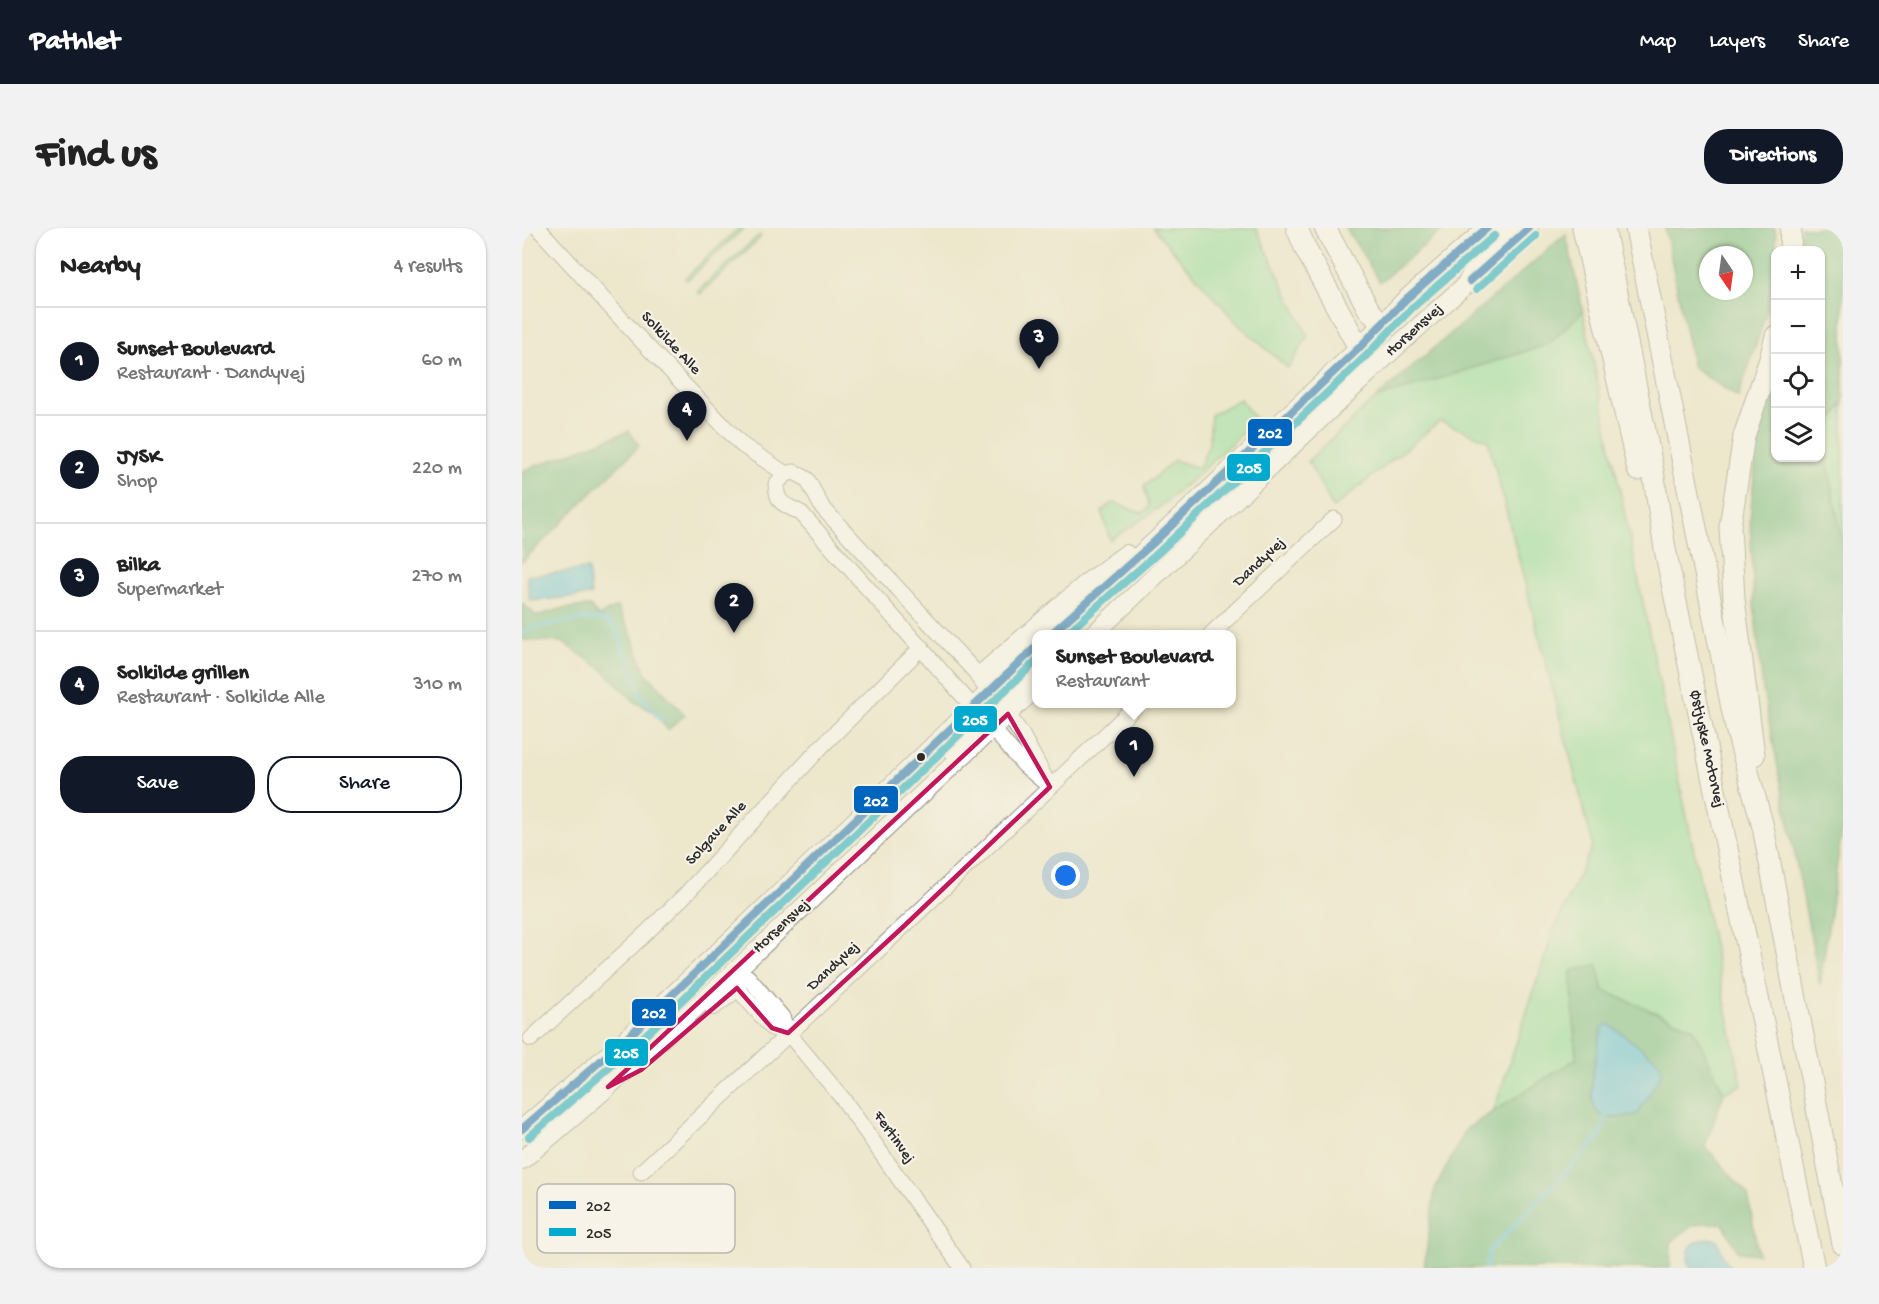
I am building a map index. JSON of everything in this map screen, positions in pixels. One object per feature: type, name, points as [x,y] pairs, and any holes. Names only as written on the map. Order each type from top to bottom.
[{"type":"highway","points":[[1297,228],[1306,250],[1367,349]]},
{"type":"highway","points":[[1325,228],[1369,310],[1381,324]]},
{"type":"highway","points":[[1468,283],[1494,243],[1512,228]]},
{"type":"highway","points":[[1583,228],[1639,474],[1665,549]]},
{"type":"highway","name":"Østjyske Motorvej","points":[[1604,228],[1653,471],[1665,549],[1814,1268]]},
{"type":"highway","name":"Østjyske Motorvej","points":[[1636,228],[1736,728],[1762,827],[1843,1244]]},
{"type":"highway","points":[[1790,246],[1791,228]]},
{"type":"highway","points":[[1762,827],[1734,599],[1730,527],[1744,435],[1771,354]]},
{"type":"main road","name":"Horsensvej","points":[[1055,630],[1367,349],[1381,324],[1487,228]]},
{"type":"main road","name":"Horsensvej","points":[[1098,630],[1395,348],[1529,228]]},
{"type":"main road","points":[[1275,462],[1286,438],[1363,364],[1367,349],[1395,348]]},
{"type":"main road","points":[[1053,630],[1120,556],[1152,544]]},
{"type":"main road","points":[[1072,630],[1091,613],[1127,566]]},
{"type":"main road","name":"Horsensvej","points":[[522,1160],[735,980],[894,820],[914,787],[967,735],[994,696],[1032,652]]},
{"type":"main road","points":[[994,696],[1032,654]]},
{"type":"main road","points":[[994,696],[1032,669]]},
{"type":"main road","name":"Horsensvej","points":[[522,1130],[626,1039],[844,833],[982,716],[994,696],[1032,689]]},
{"type":"main road","points":[[735,980],[731,958],[741,944],[822,867],[844,833]]},
{"type":"main road","points":[[715,955],[735,980]]},
{"type":"street","name":"Solkilde Alle","points":[[538,228],[746,450],[781,479]]},
{"type":"street","name":"Solkilde Alle","points":[[781,479],[794,472],[807,479],[822,507],[994,696]]},
{"type":"street","name":"Solkilde Alle","points":[[781,479],[778,497],[783,504],[801,513],[982,716]]},
{"type":"street","name":"Dandyvej","points":[[1215,630],[1334,519]]},
{"type":"street","name":"Solgave Alle","points":[[531,1039],[685,895],[821,747],[922,647]]},
{"type":"street","points":[[994,696],[1023,735],[1050,787]]},
{"type":"street","name":"Dandyvej","points":[[641,1172],[1134,708]]},
{"type":"street","points":[[982,716],[1024,765],[1050,787]]},
{"type":"street","name":"Fertinvej","points":[[735,980],[747,977],[782,1017],[788,1033],[843,1099],[962,1268]]},
{"type":"highlighted area","points":[[1008,714],[1050,787],[904,926],[788,1033],[772,1028],[737,988],[641,1070],[608,1087]]},
{"type":"green space","points":[[739,228],[744,228],[687,280],[685,278]]},
{"type":"green space","points":[[1153,228],[1256,228],[1308,337],[1288,368],[1237,323]]},
{"type":"green space","points":[[1346,228],[1445,228],[1380,282]]},
{"type":"green space","points":[[1665,228],[1775,228],[1776,246],[1771,246],[1771,292],[1766,314],[1738,397],[1693,368]]},
{"type":"green space","points":[[1801,228],[1843,228],[1843,403],[1825,433],[1825,246],[1800,246]]},
{"type":"green space","points":[[1566,234],[1583,311],[1549,344],[1375,399]]},
{"type":"green space","points":[[759,235],[761,237],[700,294],[697,292]]},
{"type":"green space","points":[[1583,311],[1742,1085],[1724,1093],[1693,1028],[1604,991],[1597,965],[1571,971],[1576,1059],[1493,1113],[1555,927],[1593,845],[1488,440],[1440,421],[1333,508],[1308,461],[1375,399],[1548,344]]},
{"type":"green space","points":[[1771,393],[1771,462],[1825,462],[1825,447],[1843,548],[1843,822],[1820,985],[1763,690],[1754,605],[1750,519],[1757,447]]},
{"type":"green space","points":[[1240,399],[1256,420],[1175,495],[1110,540],[1102,512],[1110,504],[1115,503],[1142,513],[1150,507],[1144,487],[1174,460],[1199,468],[1209,444],[1211,415]]},
{"type":"green space","points":[[1843,403],[1843,548],[1825,447],[1825,433]]},
{"type":"green space","points":[[629,431],[639,446],[522,562],[522,471]]},
{"type":"green space","points":[[522,603],[537,616],[561,609],[590,606],[598,616],[617,607],[630,631],[645,672],[685,715],[668,730],[652,711],[635,702],[603,670],[562,642],[522,640]]},
{"type":"green space","points":[[1597,965],[1604,991],[1693,1028],[1724,1093],[1705,1146],[1748,1195],[1758,1254],[1738,1252],[1724,1225],[1708,1223],[1689,1228],[1671,1243],[1670,1268],[1424,1268],[1435,1189],[1466,1129],[1576,1059],[1571,971]]},
{"type":"water","points":[[588,569],[591,595],[530,601],[527,576]]},
{"type":"water","points":[[1607,1024],[1656,1059],[1661,1066],[1662,1072],[1638,1114],[1605,1117],[1598,1112],[1593,1103],[1595,1063],[1602,1029]]},
{"type":"water","points":[[1708,1238],[1717,1240],[1731,1268],[1690,1268],[1688,1256],[1690,1247]]},
{"type":"waterway","points":[[522,632],[576,620],[598,620],[610,623],[618,635],[642,697],[662,720]]},
{"type":"waterway","points":[[1486,1268],[1490,1250],[1601,1135],[1606,1117]]},
{"type":"transit line","name":"202","points":[[1055,630],[1152,544],[1359,348],[1405,300],[1487,228]]},
{"type":"transit line","name":"202","points":[[1470,281],[1529,228]]},
{"type":"transit line","name":"205","points":[[1071,630],[1159,552],[1366,356],[1412,308],[1494,236]]},
{"type":"transit line","name":"205","points":[[1477,289],[1536,236]]},
{"type":"transit line","name":"202","points":[[522,1129],[626,1039],[1032,651]]},
{"type":"transit line","name":"205","points":[[529,1137],[633,1047],[1032,665]]},
{"type":"place","name":"Bilka","points":[[1039,369]]},
{"type":"place","name":"Solkilde grillen","points":[[687,441]]},
{"type":"place","name":"JYSK","points":[[734,633]]},
{"type":"place","name":"Sunset Boulevard","points":[[1134,777]]}]
